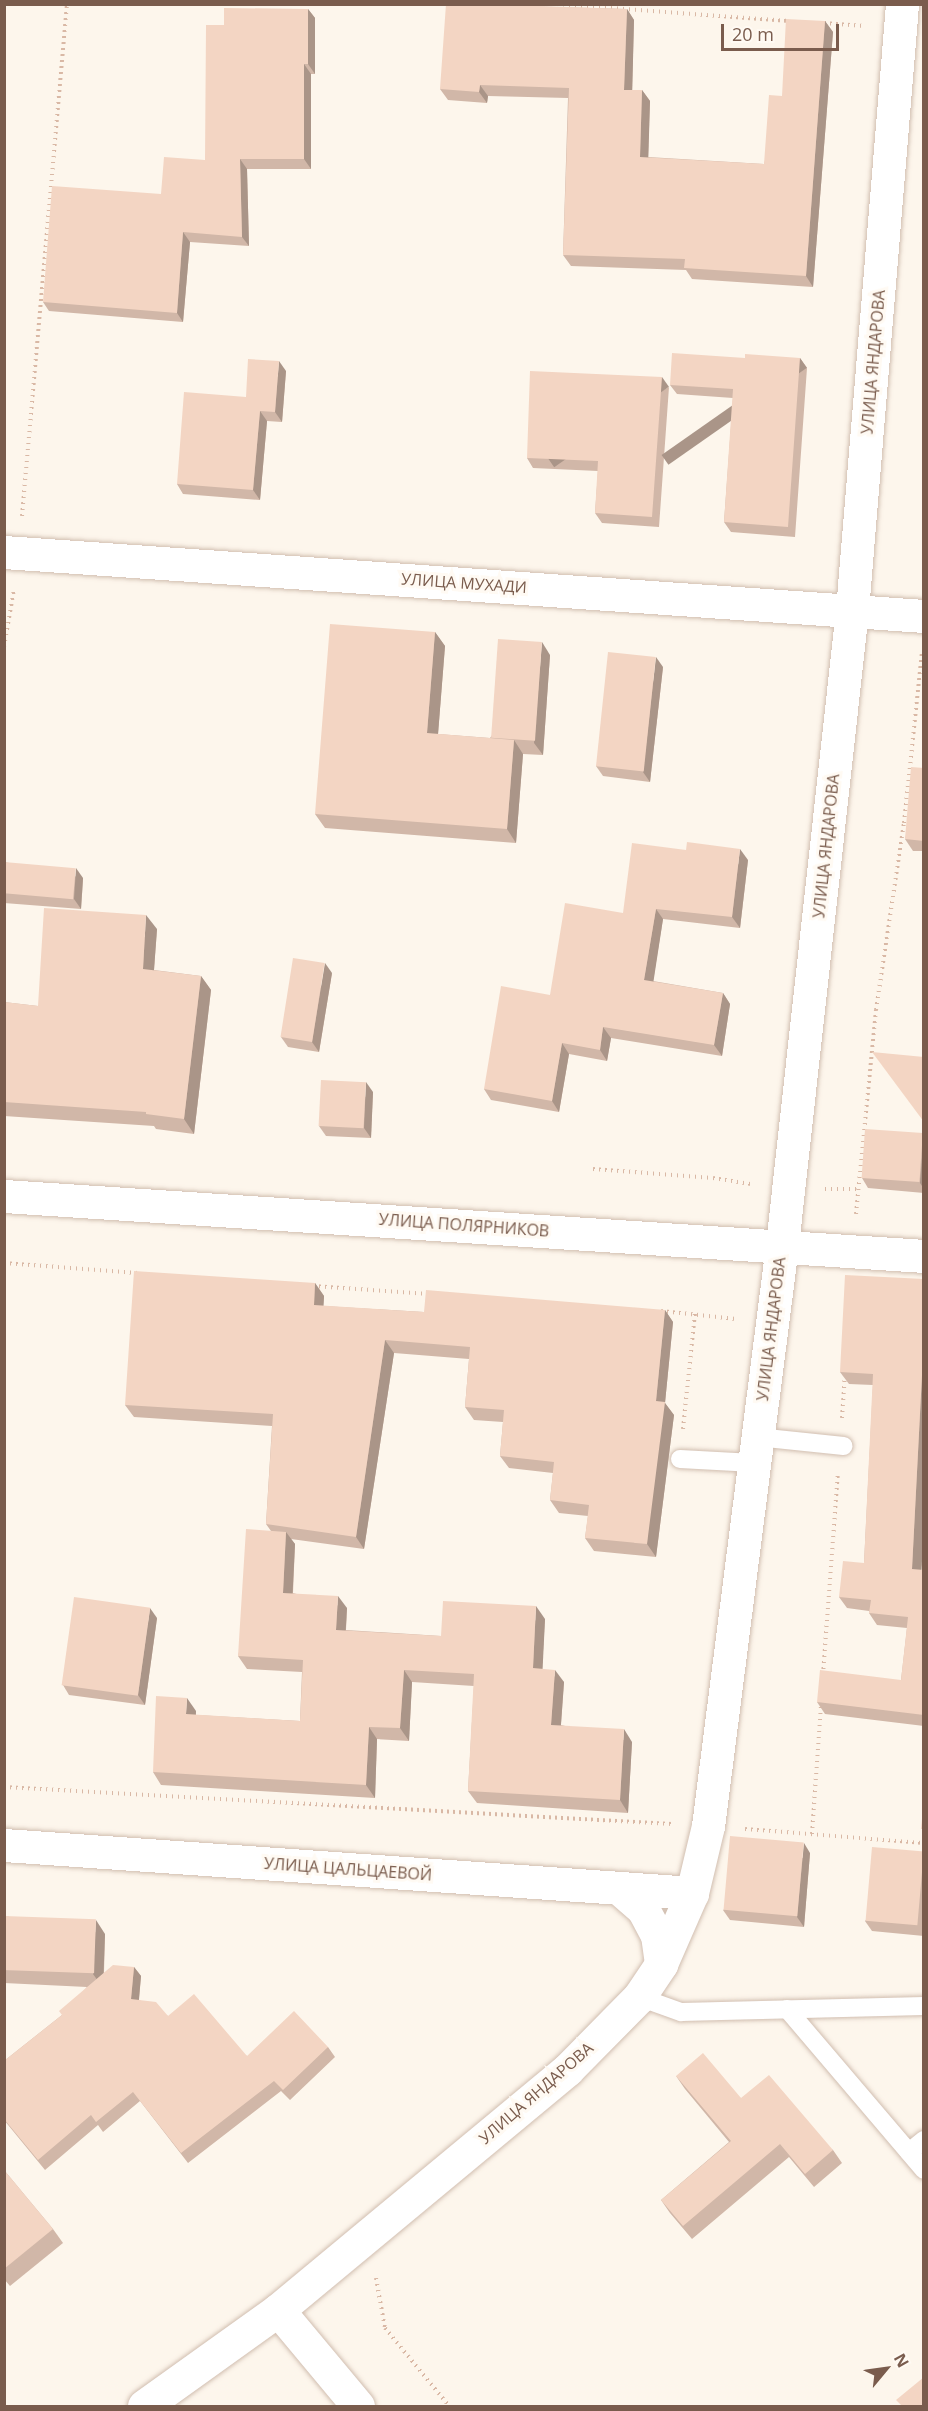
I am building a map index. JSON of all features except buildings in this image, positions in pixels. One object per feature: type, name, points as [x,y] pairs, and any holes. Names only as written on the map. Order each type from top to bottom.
[{"type":"street","name":"УЛИЦА ЯНДАРОВА","points":[[144,2406],[278,2310],[567,2070],[639,1997],[661,1964],[692,1893],[708,1826],[782,1245],[852,610],[901,17]]},
{"type":"street","name":"УЛИЦА МУХАДИ","points":[[12,552],[924,616]]},
{"type":"street","name":"УЛИЦА ПОЛЯРНИКОВ","points":[[4,1196],[924,1256]]},
{"type":"street","name":"УЛИЦА ЦАЛЬЦАЕВОЙ","points":[[4,1845],[692,1893]]},
{"type":"street","points":[[620,1889],[643,1909],[657,1935],[661,1964]]},
{"type":"street","points":[[278,2310],[358,2406]]},
{"type":"lane","points":[[680,1459],[756,1450],[844,1446]]},
{"type":"lane","points":[[639,1997],[681,2012],[924,2006]]},
{"type":"lane","points":[[788,2009],[924,2170]]},
{"type":"lane","points":[[909,2152],[924,2140]]},
{"type":"path","points":[[4,647],[67,4]]},
{"type":"path","points":[[556,4],[793,21]]},
{"type":"path","points":[[817,23],[901,17]]},
{"type":"path","points":[[593,1169],[714,1178],[788,1189],[857,1188]]},
{"type":"path","points":[[4,1263],[147,1274]]},
{"type":"path","points":[[302,1285],[433,1294]]},
{"type":"path","points":[[659,1311],[695,1313],[771,1323]]},
{"type":"path","points":[[680,1459],[695,1313]]},
{"type":"path","points":[[4,1787],[708,1826],[924,1843]]},
{"type":"path","points":[[368,2235],[385,2328],[449,2406]]}]
